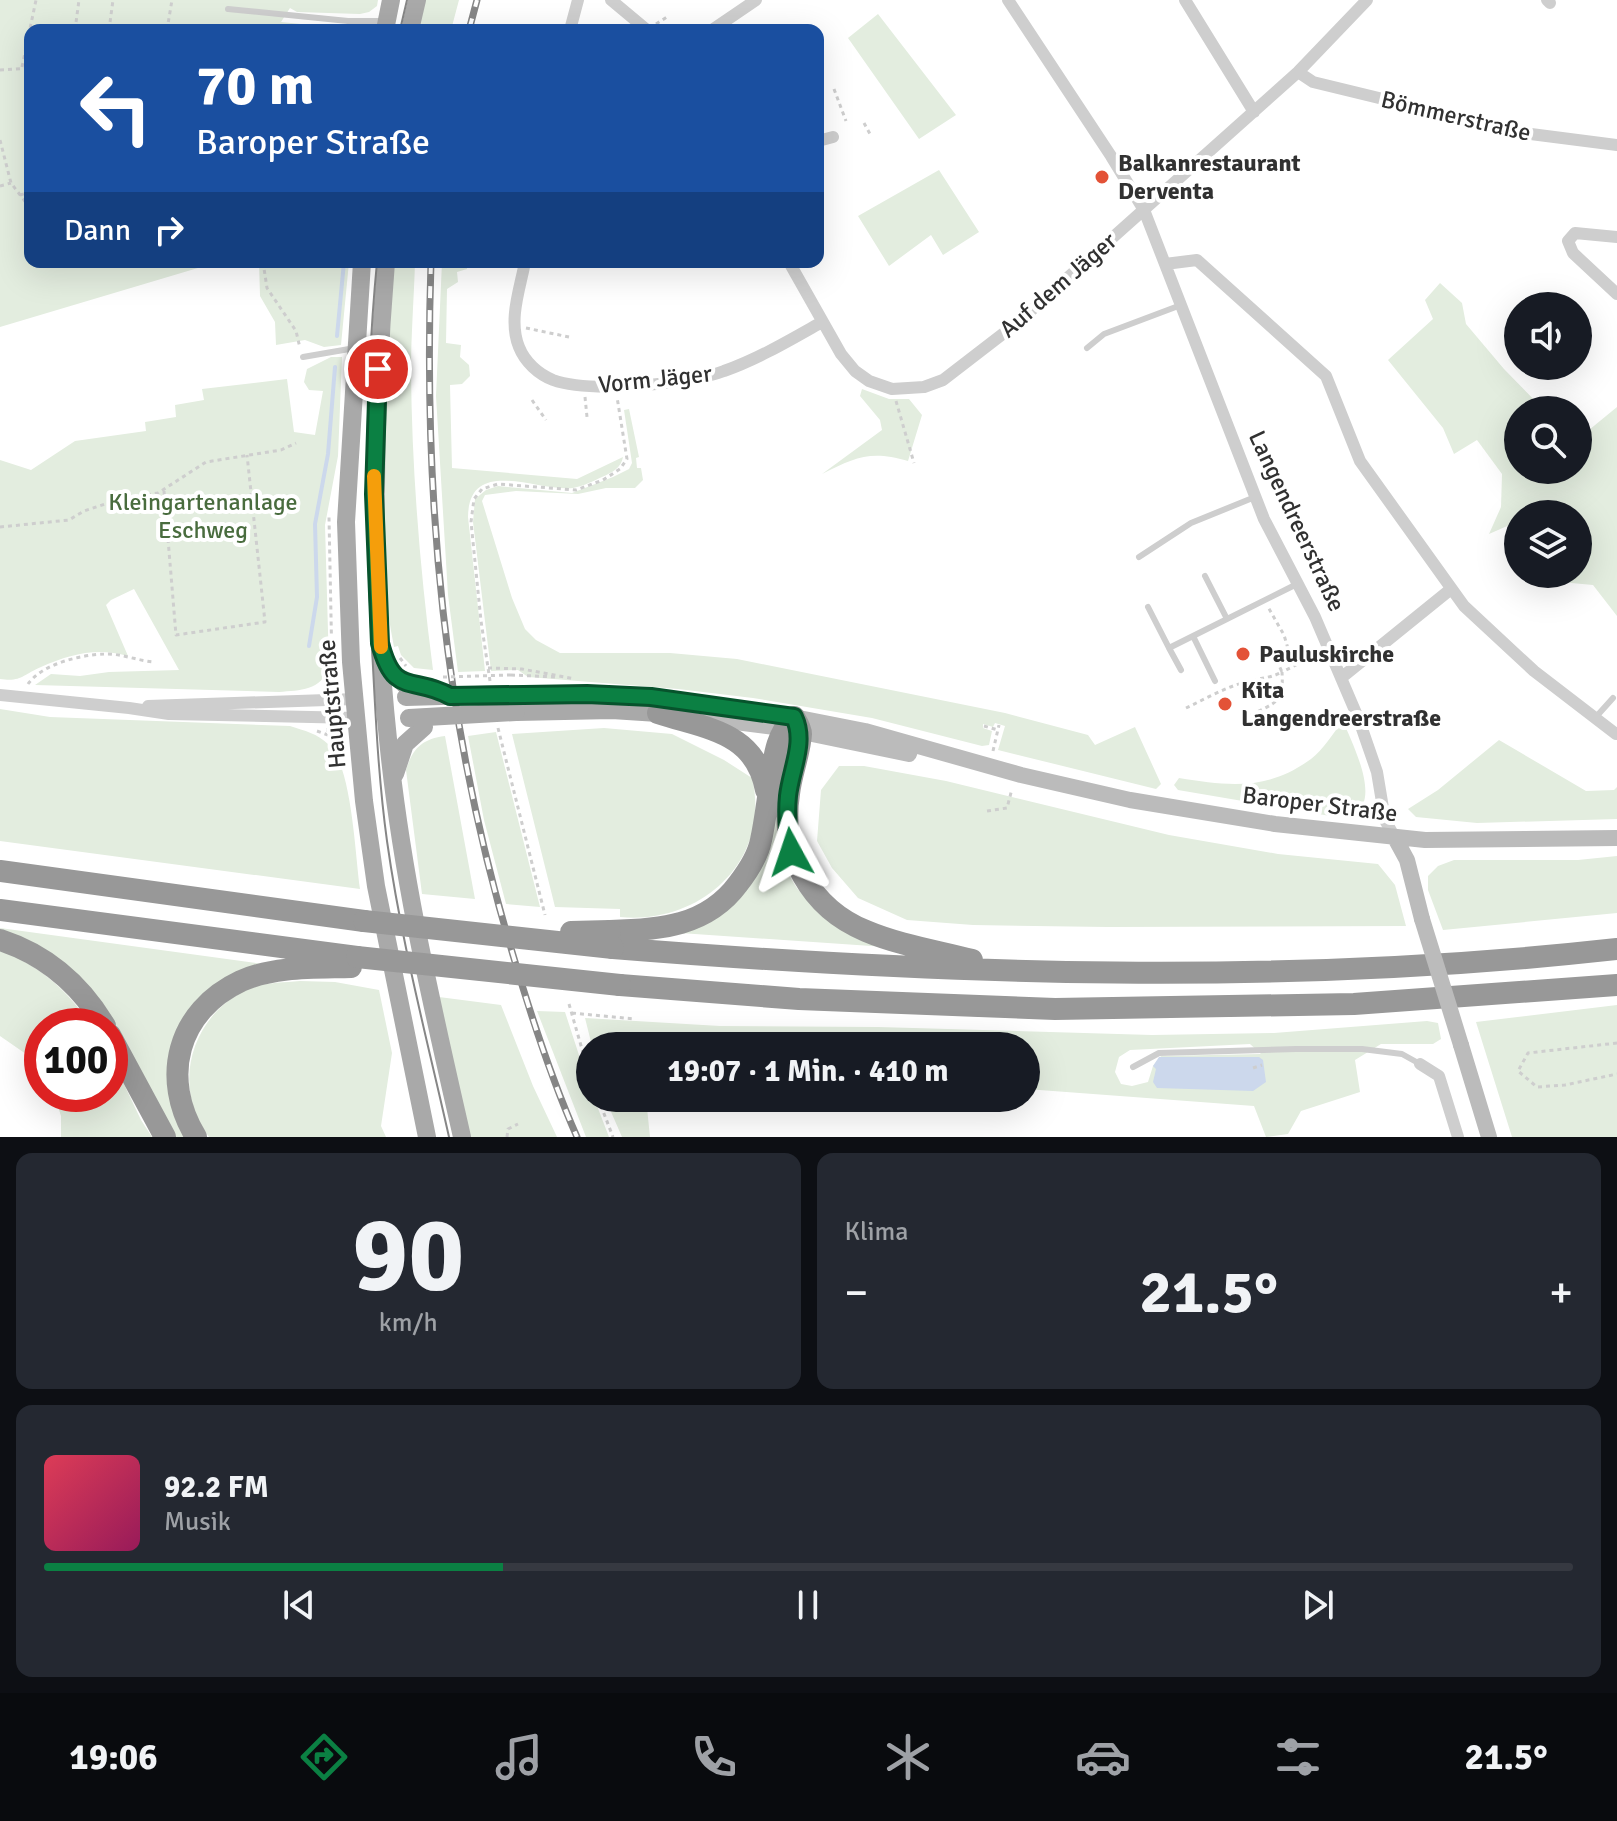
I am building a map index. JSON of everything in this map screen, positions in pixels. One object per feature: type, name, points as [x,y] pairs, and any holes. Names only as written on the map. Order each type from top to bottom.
[{"type":"highway","points":[[658,713],[707,727],[735,740],[751,753],[758,765],[768,799]]},
{"type":"highway","points":[[612,939],[679,926],[708,913],[728,898],[745,875],[761,843],[776,745],[793,725]]},
{"type":"highway","points":[[793,725],[788,833],[798,868],[816,895],[833,913],[864,931],[896,942],[1016,971]]},
{"type":"highway","points":[[0,871],[364,921],[478,934],[612,939],[781,961],[1016,971],[1217,973],[1416,964],[1617,949]]},
{"type":"highway","points":[[0,910],[356,962],[423,965],[799,999],[1055,1009],[1354,1004],[1617,985]]},
{"type":"highway","points":[[0,940],[24,948],[53,966],[78,988],[92,1008]]},
{"type":"highway","points":[[196,1137],[186,1121],[177,1091],[178,1059],[188,1026],[211,999],[242,981],[276,971],[356,962]]},
{"type":"highway","points":[[128,1068],[165,1137]]},
{"type":"main road","points":[[386,24],[391,0]]},
{"type":"main road","points":[[411,24],[417,0]]},
{"type":"main road","name":"Hauptstraße","points":[[362,268],[346,522],[351,662],[364,801],[376,886],[427,1137]]},
{"type":"main road","points":[[386,268],[374,480],[384,698],[417,940],[462,1137]]},
{"type":"main road","points":[[380,643],[386,665],[407,684]]},
{"type":"main road","name":"Baroper Straße","points":[[356,699],[384,698],[407,684],[450,696],[515,703],[865,731],[1019,774]]},
{"type":"main road","name":"Baroper Straße","points":[[357,718],[386,719],[411,727],[515,703],[651,697],[793,725],[1130,800],[1275,824],[1395,838],[1510,841],[1617,838]]},
{"type":"main road","points":[[393,780],[411,727]]},
{"type":"main road","name":"Langendreerstraße","points":[[1395,838],[1407,860],[1489,1137]]},
{"type":"street","points":[[572,24],[578,0]]},
{"type":"street","points":[[611,0],[640,24]]},
{"type":"street","points":[[721,24],[756,0]]},
{"type":"street","name":"Langendreerstraße","points":[[1008,0],[1144,210],[1255,497],[1341,678],[1377,772],[1385,820],[1395,838]]},
{"type":"street","points":[[1185,0],[1254,112]]},
{"type":"street","name":"Auf dem Jäger","points":[[892,389],[924,387],[943,380],[1017,323],[1298,72],[1367,0]]},
{"type":"street","name":"Bömmerstraße","points":[[1298,72],[1313,82],[1523,133],[1617,145]]},
{"type":"street","points":[[824,139],[833,137]]},
{"type":"street","points":[[1617,237],[1582,232],[1575,233],[1568,241],[1573,253],[1617,294]]},
{"type":"street","points":[[1165,264],[1197,260],[1326,376],[1360,461],[1464,606],[1499,641],[1616,734]]},
{"type":"street","points":[[514,326],[524,268]]},
{"type":"street","points":[[792,268],[849,366],[869,381],[892,389]]},
{"type":"street","name":"Vorm Jäger","points":[[514,326],[520,349],[529,363],[550,379],[616,386],[723,372],[762,355],[822,322]]},
{"type":"street","points":[[1341,678],[1451,589]]},
{"type":"street","name":"Baroper Straße","points":[[0,695],[169,714],[357,718]]},
{"type":"street","name":"Baroper Straße","points":[[129,708],[169,704],[356,699]]},
{"type":"street","points":[[1420,1064],[1439,1076],[1458,1137]]},
{"type":"lane","points":[[228,9],[371,24]]},
{"type":"lane","points":[[1087,348],[1104,334],[1181,305]]},
{"type":"lane","points":[[303,357],[355,348]]},
{"type":"lane","points":[[1139,557],[1191,523],[1255,497]]},
{"type":"lane","points":[[1205,576],[1227,619]]},
{"type":"lane","points":[[1169,648],[1297,584]]},
{"type":"lane","points":[[1148,607],[1181,670]]},
{"type":"lane","points":[[1193,636],[1215,681]]},
{"type":"lane","points":[[1595,718],[1613,698]]},
{"type":"lane","points":[[1133,1067],[1159,1053],[1296,1049],[1402,1054],[1420,1064]]},
{"type":"path","points":[[31,24],[36,0]]},
{"type":"path","points":[[76,24],[79,0]]},
{"type":"path","points":[[110,24],[113,0]]},
{"type":"path","points":[[168,24],[172,0]]},
{"type":"path","points":[[660,22],[667,17]]},
{"type":"path","points":[[0,70],[22,67],[24,57]]},
{"type":"path","points":[[834,89],[846,121]]},
{"type":"path","points":[[864,123],[870,134]]},
{"type":"path","points":[[0,140],[11,183],[24,200]]},
{"type":"path","points":[[0,186],[11,183]]},
{"type":"path","points":[[20,195],[24,194]]},
{"type":"path","points":[[264,268],[267,288],[296,331],[303,357]]},
{"type":"path","points":[[514,326],[569,337]]},
{"type":"path","points":[[584,385],[587,417]]},
{"type":"path","points":[[522,669],[488,668],[471,522],[474,499],[482,489],[498,484],[576,490],[620,469],[627,459],[616,386]]},
{"type":"path","points":[[892,389],[914,463]]},
{"type":"path","points":[[532,400],[546,420]]},
{"type":"path","points":[[0,527],[69,520],[84,511],[114,501],[164,491],[206,462],[286,449],[296,443]]},
{"type":"path","points":[[164,491],[176,635],[265,622],[247,455]]},
{"type":"path","points":[[1251,715],[1279,700],[1282,672],[1276,659],[1289,652],[1264,600]]},
{"type":"path","points":[[1186,708],[1237,684],[1249,680],[1269,680],[1329,648]]},
{"type":"path","points":[[23,699],[29,681],[38,673],[66,662],[106,654],[155,662]]},
{"type":"path","points":[[400,658],[407,684]]},
{"type":"path","points":[[432,677],[511,675],[572,678]]},
{"type":"path","points":[[984,726],[999,728],[989,766]]},
{"type":"path","points":[[500,734],[545,915]]},
{"type":"path","points":[[987,811],[1007,808],[1019,774]]},
{"type":"path","points":[[569,1004],[577,1032]]},
{"type":"path","points":[[572,1013],[635,1019]]},
{"type":"path","points":[[1617,1043],[1528,1053],[1518,1071],[1537,1087],[1565,1085],[1617,1074]]},
{"type":"path","points":[[1253,1068],[1262,1065]]},
{"type":"path","points":[[603,1112],[613,1137]]},
{"type":"path","points":[[507,1137],[508,1129],[518,1124]]},
{"type":"green space","points":[[0,0],[378,0],[377,6],[360,14],[297,12],[290,8],[281,22],[301,24],[24,24],[24,268],[198,268],[0,327]]},
{"type":"green space","points":[[425,0],[459,0],[453,24],[419,24]]},
{"type":"green space","points":[[878,14],[956,115],[919,139],[848,38]]},
{"type":"green space","points":[[939,170],[979,232],[943,255],[931,235],[889,266],[858,216]]},
{"type":"green space","points":[[259,268],[348,268],[341,345],[324,347],[305,340],[276,345],[275,322],[260,296]]},
{"type":"green space","points":[[394,268],[415,268],[411,358],[413,447],[433,670],[414,668],[401,655],[398,646],[394,647],[386,599],[380,503]]},
{"type":"green space","points":[[442,268],[467,268],[457,272],[458,282],[447,289],[446,343],[461,345],[460,357],[469,365],[470,376],[462,384],[450,385],[452,468],[577,479],[623,457],[613,471],[577,487],[492,482],[480,487],[471,498],[468,517],[485,671],[458,672],[448,595],[436,396]]},
{"type":"green space","points":[[1440,283],[1462,303],[1466,324],[1504,369],[1504,380],[1515,380],[1530,396],[1504,396],[1504,484],[1592,484],[1592,428],[1617,407],[1617,616],[1592,585],[1592,500],[1504,500],[1504,527],[1489,534],[1501,507],[1502,474],[1477,440],[1454,454],[1443,428],[1388,360],[1433,319],[1425,300]]},
{"type":"green space","name":"Kleingartenanlage Eschweg","points":[[331,357],[342,357],[338,456],[325,525],[329,667],[321,681],[309,688],[279,692],[35,685],[51,674],[80,676],[179,670],[134,589],[106,605],[128,656],[105,652],[84,653],[52,662],[18,679],[0,679],[0,460],[31,470],[75,441],[146,431],[145,422],[176,417],[175,405],[204,400],[202,389],[287,379],[294,432],[315,435],[323,391],[309,390],[304,382],[307,369]]},
{"type":"green space","points":[[862,389],[889,399],[909,399],[922,415],[908,461],[884,456],[864,457],[822,474],[882,430],[880,420],[860,396]]},
{"type":"green space","points":[[629,409],[639,457],[636,458],[637,468],[641,468],[643,480],[635,488],[606,488],[578,494],[516,491],[485,495],[482,501],[512,598],[525,629],[536,640],[560,653],[670,653],[737,659],[1005,713],[1088,735],[1095,745],[1135,727],[1161,784],[1156,789],[998,750],[1005,726],[995,723],[993,727],[983,724],[983,728],[992,731],[989,745],[982,746],[872,718],[753,698],[528,677],[518,670],[491,671],[473,522],[475,499],[486,490],[498,486],[572,493],[629,469],[632,463],[624,410]]},
{"type":"green space","points":[[0,709],[50,717],[290,726],[315,735],[329,745],[343,772],[360,889],[0,841]]},
{"type":"green space","points":[[1343,721],[1365,783],[1362,806],[1355,813],[1336,817],[1178,790],[1174,785],[1179,778],[1247,784],[1279,777],[1315,755]]},
{"type":"green space","points":[[604,728],[672,734],[752,778],[755,808],[751,836],[740,861],[724,882],[702,898],[677,910],[649,917],[620,917],[620,909],[555,907],[512,734]]},
{"type":"green space","points":[[496,732],[540,907],[506,904],[484,820],[468,736]]},
{"type":"green space","points":[[445,736],[475,899],[422,894],[406,770],[420,746],[430,739]]},
{"type":"green space","points":[[1499,740],[1586,791],[1614,790],[1617,787],[1617,819],[1477,823],[1416,817],[1408,809],[1438,790]]},
{"type":"green space","points":[[839,766],[864,766],[946,781],[1169,835],[1278,854],[1378,864],[1395,885],[1406,926],[1108,927],[973,925],[907,920],[858,898],[832,868],[817,841],[821,790]]},
{"type":"green space","points":[[780,795],[782,852],[785,865],[799,890],[825,913],[886,947],[680,933],[723,911]]},
{"type":"green space","points":[[1617,856],[1617,913],[1443,930],[1428,890],[1428,876],[1438,866],[1454,860],[1578,860]]},
{"type":"green space","points":[[0,928],[270,965],[177,1039],[189,1137],[171,1137],[128,1055],[128,1008],[88,1008],[0,932]]},
{"type":"green space","points":[[0,950],[52,980],[78,1008],[24,1008],[24,1053],[0,1036]]},
{"type":"green space","points":[[335,982],[379,990],[392,1053],[381,1126],[386,1137],[209,1137],[197,1118],[189,1076],[192,1055],[200,1035],[211,1017],[246,990],[265,984]]},
{"type":"green space","points":[[439,997],[501,1005],[557,1137],[470,1137]]},
{"type":"green space","points":[[1617,1005],[1617,1137],[1512,1137],[1476,1022]]},
{"type":"green space","points":[[537,1011],[565,1012],[576,1046],[576,1111]]},
{"type":"green space","points":[[585,1018],[720,1026],[878,1027],[1152,1035],[1274,1033],[1427,1021],[1438,1023],[1441,1039],[1433,1044],[1381,1044],[1355,1060],[1360,1092],[1301,1111],[1288,1134],[1266,1137],[1254,1106],[1040,1090],[1040,1032],[588,1032]],"holes":[[[1250,1044],[1261,1054],[1161,1056],[1153,1066],[1148,1082],[1132,1086],[1121,1084],[1115,1072],[1119,1057],[1130,1050]]]},
{"type":"green space","points":[[128,1093],[152,1137],[61,1137],[60,1112],[128,1112]]},
{"type":"green space","points":[[576,1112],[599,1112],[609,1137],[586,1137]]},
{"type":"green space","points":[[611,1112],[647,1112],[650,1137],[622,1137]]},
{"type":"water","points":[[1159,1057],[1259,1057],[1263,1060],[1266,1082],[1253,1091],[1157,1088],[1153,1082],[1156,1069],[1153,1066]]},
{"type":"waterway","points":[[337,336],[343,268]]},
{"type":"waterway","points":[[309,646],[317,597],[315,524],[328,454],[335,367]]},
{"type":"tram line","points":[[401,24],[407,0]]},
{"type":"tram line","points":[[377,268],[368,414],[367,515],[380,776],[400,916],[449,1137]]},
{"type":"railway","points":[[471,24],[477,0]]},
{"type":"railway","points":[[431,268],[429,351],[435,525],[455,698],[489,869],[542,1047],[577,1137]]},
{"type":"slow traffic","points":[[374,476],[381,647]]},
{"type":"place","name":"Balkanrestaurant Derventa","points":[[1102,177]]},
{"type":"place","name":"Pauluskirche","points":[[1243,654]]},
{"type":"place","name":"Kita Langendreerstraße","points":[[1225,704]]},
{"type":"route","points":[[378,369],[374,494],[380,643],[386,665],[395,676],[403,683],[436,688],[450,696],[611,694],[759,710],[794,717],[801,731],[788,796],[791,852]]}]
